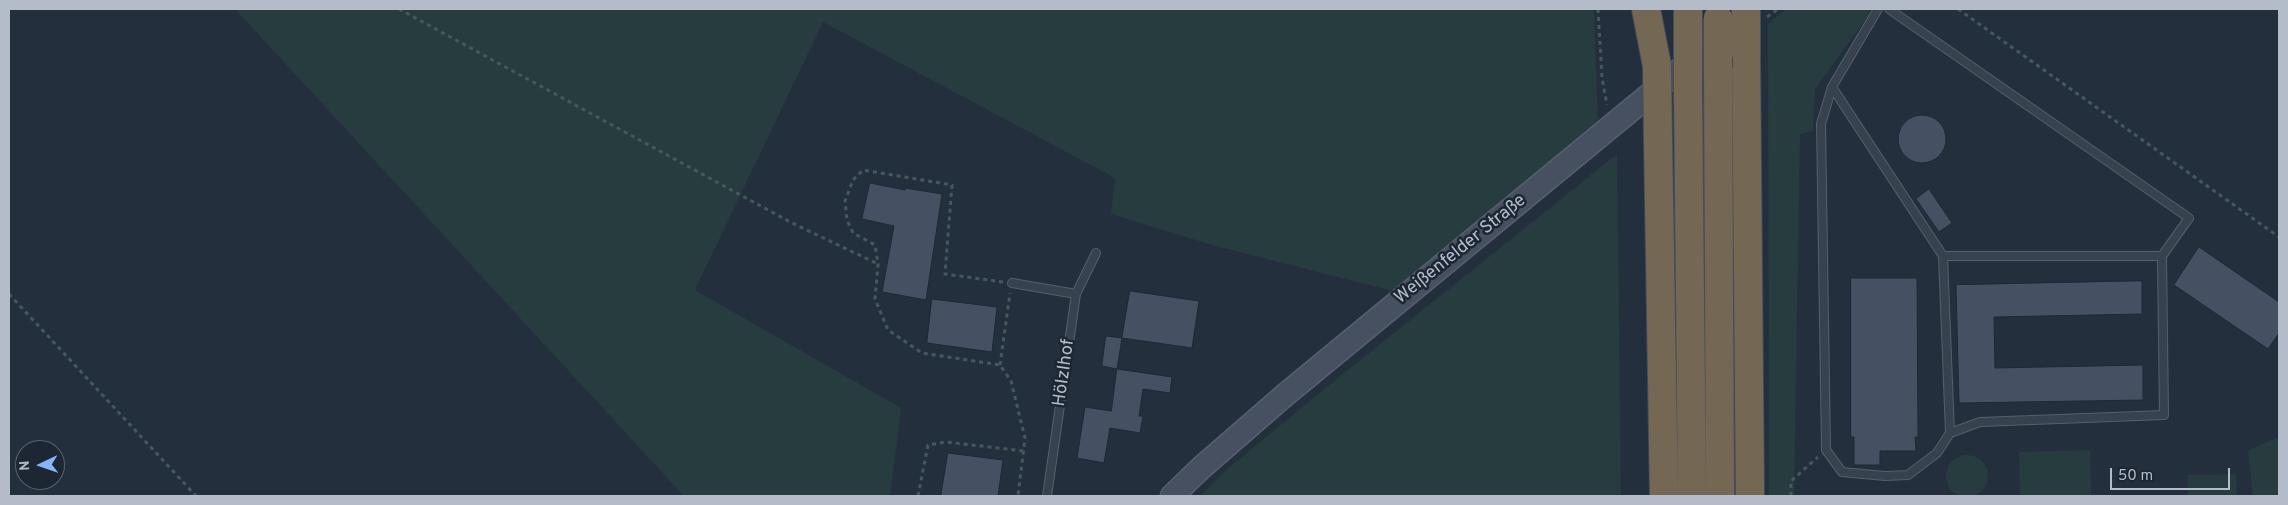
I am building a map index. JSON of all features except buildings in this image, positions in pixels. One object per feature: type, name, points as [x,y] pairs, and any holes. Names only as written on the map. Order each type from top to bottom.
[{"type":"highway","points":[[1646,9],[1657,66]]},
{"type":"highway","points":[[1659,9],[1657,66],[1664,496]]},
{"type":"highway","points":[[1688,9],[1692,496]]},
{"type":"highway","points":[[1746,9],[1750,496]]},
{"type":"highway","points":[[1718,13],[1720,496]]},
{"type":"street","name":"Weißenfelder Straße","points":[[1172,496],[1201,468],[1286,395],[1754,9]]},
{"type":"lane","points":[[1832,87],[1944,256],[1950,433],[1937,453],[1908,475],[1885,476],[1842,472],[1826,450],[1821,124],[1832,87],[1878,9]]},
{"type":"lane","points":[[1889,9],[2188,218],[2162,256],[2164,415],[1980,422],[1950,433]]},
{"type":"lane","name":"Hölzlhof","points":[[1047,496],[1076,294],[1096,253]]},
{"type":"lane","points":[[1944,256],[2162,256]]},
{"type":"lane","points":[[1012,283],[1076,294]]},
{"type":"path","points":[[399,9],[792,223],[878,264]]},
{"type":"path","points":[[1598,9],[1602,78],[1610,116],[1615,124]]},
{"type":"path","points":[[1958,9],[2279,237]]},
{"type":"path","points":[[1000,365],[922,354],[888,330],[875,299],[878,264],[875,245],[853,233],[847,220],[844,200],[853,180],[864,170],[952,185],[944,274],[1012,283],[1000,365],[1011,381],[1025,438],[1018,496]]},
{"type":"path","points":[[9,294],[196,496]]},
{"type":"path","points":[[918,496],[928,445],[946,442],[1024,451]]},
{"type":"path","points":[[1791,496],[1791,481],[1826,450]]},
{"type":"green space","points":[[235,9],[1594,9],[1598,121],[1393,291],[1212,245],[1111,214],[1115,178],[823,22],[695,290],[901,408],[890,496],[684,496]]},
{"type":"green space","points":[[1786,9],[1870,9],[1868,16],[1815,89],[1813,131],[1800,134],[1794,496],[1769,496],[1768,24]]},
{"type":"green space","points":[[1617,154],[1621,496],[1200,496],[1225,471],[1328,386]]},
{"type":"green space","points":[[2276,438],[2279,440],[2279,496],[2253,496],[2248,451]]},
{"type":"green space","points":[[2090,450],[2091,496],[2020,496],[2019,452]]},
{"type":"green space","points":[[1971,455],[1979,458],[1985,464],[1988,476],[1985,488],[1979,494],[1963,497],[1955,494],[1949,488],[1946,472],[1949,464],[1955,458]]},
{"type":"green space","points":[[2236,474],[2237,496],[2188,496],[2188,475]]}]
